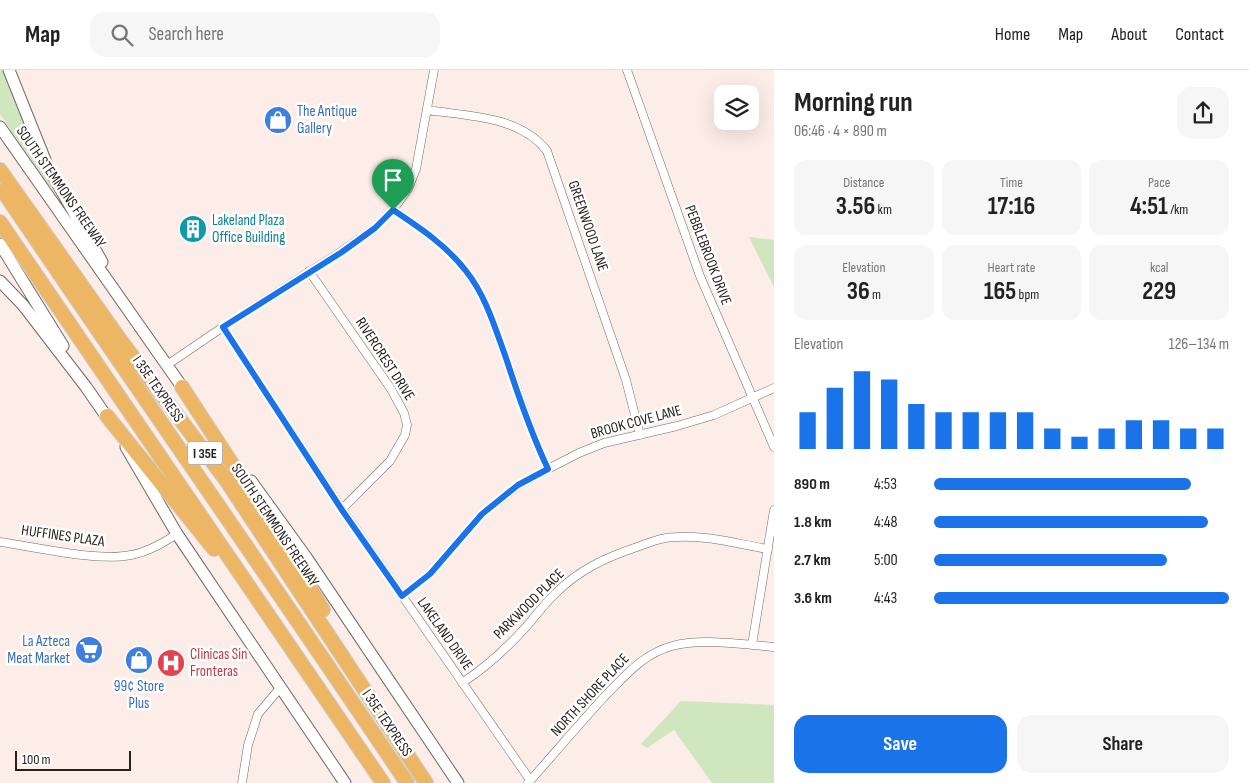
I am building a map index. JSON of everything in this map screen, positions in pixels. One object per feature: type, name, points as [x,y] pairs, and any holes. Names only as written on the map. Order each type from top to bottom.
[{"type":"highway","name":"SOUTH STEMMONS FREEWAY","points":[[0,170],[120,341],[226,480],[426,783]]},
{"type":"highway","name":"I 35E TEXPRESS","points":[[0,186],[287,603],[407,783]]},
{"type":"highway","name":"I 35E","points":[[0,222],[383,783]]},
{"type":"highway","points":[[120,341],[128,368],[222,511]]},
{"type":"highway","points":[[182,387],[285,545],[400,742]]},
{"type":"highway","points":[[107,416],[290,646]]},
{"type":"main road","name":"SOUTH STEMMONS FREEWAY","points":[[9,70],[47,165],[131,314]]},
{"type":"main road","name":"SOUTH STEMMONS FREEWAY","points":[[0,128],[167,366],[306,557],[458,783]]},
{"type":"main road","points":[[0,244],[40,307],[86,387]]},
{"type":"main road","points":[[0,281],[23,305],[107,416],[177,534],[345,783]]},
{"type":"street","points":[[167,366],[223,327],[309,271],[342,252],[375,228],[393,210],[408,189],[416,169],[434,70]]},
{"type":"street","name":"PEBBLEBROOK DRIVE","points":[[627,70],[700,276],[774,447]]},
{"type":"street","name":"GREENWOOD LANE","points":[[427,110],[512,125],[528,132],[547,151],[626,380],[640,435]]},
{"type":"street","points":[[393,210],[446,248],[477,287],[492,318],[534,439],[548,469]]},
{"type":"street","name":"RIVERCREST DRIVE","points":[[309,271],[391,389],[404,413],[407,425],[405,435],[390,461],[342,510]]},
{"type":"street","name":"LAKELAND DRIVE","points":[[223,327],[342,510],[529,782]]},
{"type":"street","name":"BROOK COVE LANE","points":[[402,596],[430,574],[482,514],[518,485],[579,452],[595,446],[714,415],[774,388]]},
{"type":"street","points":[[752,645],[774,510]]},
{"type":"street","name":"HUFFINES PLAZA","points":[[0,542],[98,557],[130,556],[157,547],[177,534]]},
{"type":"street","name":"PARKWOOD PLACE","points":[[462,683],[497,656],[567,583],[587,568],[624,550],[650,541],[678,536],[698,537],[768,549]]},
{"type":"street","name":"NORTH SHORE PLACE","points":[[529,782],[545,766],[579,724],[636,665],[654,652],[673,646],[704,643],[774,647]]},
{"type":"street","points":[[242,783],[248,745],[258,714],[280,688]]},
{"type":"green space","points":[[0,70],[2,70],[6,78],[43,171],[53,189],[47,184],[0,114]]},
{"type":"green space","points":[[749,237],[774,240],[774,287]]},
{"type":"green space","points":[[681,701],[774,705],[774,783],[712,783],[674,730],[647,748],[641,744]]},
{"type":"place","name":"The Antique Gallery","points":[[278,120]]},
{"type":"place","name":"Lakeland Plaza Office Building","points":[[193,229]]},
{"type":"place","name":"La Azteca Meat Market","points":[[89,650]]},
{"type":"place","name":"99¢ Store Plus","points":[[139,660]]},
{"type":"place","name":"Clinicas Sin Fronteras","points":[[171,663]]},
{"type":"route","points":[[393,210],[446,248],[477,287],[492,318],[534,439],[548,469],[518,485],[482,514],[430,574],[402,596],[342,510],[223,327],[309,271],[342,252],[375,228],[393,210]]}]
